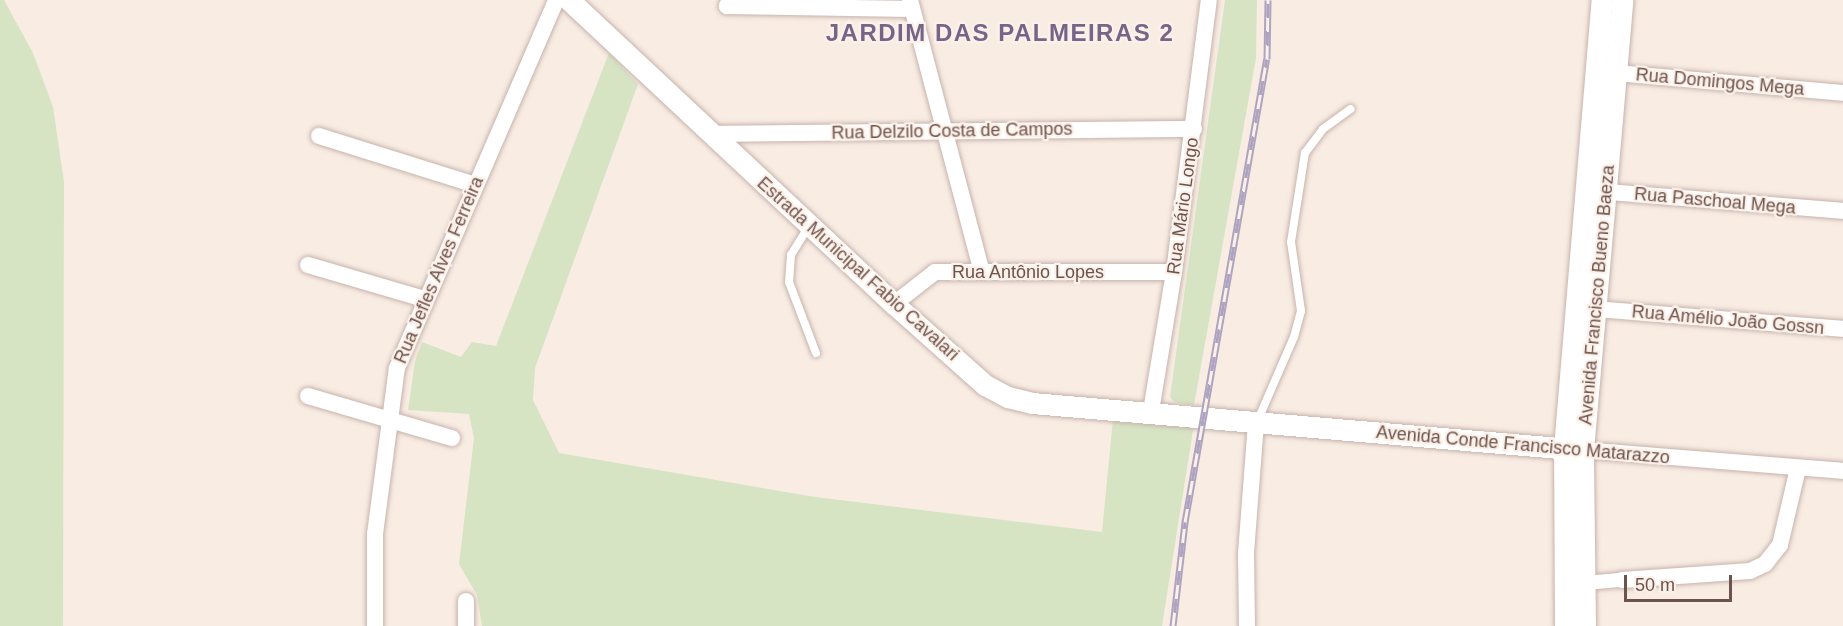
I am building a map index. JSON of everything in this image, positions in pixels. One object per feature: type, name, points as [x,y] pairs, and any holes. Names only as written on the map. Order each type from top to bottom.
[{"type":"street","name":"Rua Jefles Alves Ferreira","points":[[375,626],[372,563],[397,368],[424,299],[556,0]]},
{"type":"street","name":"Estrada Municipal Fabio Cavalari","points":[[569,0],[894,304],[986,385],[1008,398],[1032,403],[1203,417]]},
{"type":"street","name":"Rua Mário Longo","points":[[1151,411],[1174,273],[1209,0]]},
{"type":"street","name":"Avenida Francisco Bueno Baeza","points":[[1602,0],[1607,72]]},
{"type":"street","name":"Avenida Francisco Bueno Baeza","points":[[1565,626],[1574,449],[1607,72],[1622,0]]},
{"type":"street","points":[[728,3],[911,4],[982,272]]},
{"type":"street","name":"Rua Domingos Mega","points":[[1607,72],[1843,93]]},
{"type":"street","name":"Rua Delzilo Costa de Campos","points":[[711,134],[1194,129]]},
{"type":"street","points":[[319,136],[475,185]]},
{"type":"street","name":"Rua Paschoal Mega","points":[[1597,191],[1843,211]]},
{"type":"street","points":[[308,265],[424,299]]},
{"type":"street","name":"Rua Antônio Lopes","points":[[894,304],[934,272],[1174,273]]},
{"type":"street","name":"Rua Amélio João Gossn","points":[[1586,308],[1843,329]]},
{"type":"street","points":[[308,396],[452,438]]},
{"type":"street","name":"Avenida Conde Francisco Matarazzo","points":[[1203,417],[1843,471]]},
{"type":"street","points":[[1247,626],[1246,553],[1257,423]]},
{"type":"street","name":"Avenida Francisco Bueno Baeza","points":[[1574,449],[1585,583],[1585,626]]},
{"type":"street","points":[[1585,583],[1750,571],[1765,564],[1780,545],[1798,468]]},
{"type":"street","points":[[466,601],[466,626]]},
{"type":"lane","points":[[1257,423],[1294,337],[1301,311],[1291,242],[1305,153],[1323,129],[1351,109]]},
{"type":"lane","points":[[809,225],[791,255],[789,282],[816,353]]},
{"type":"green space","points":[[0,0],[4,0],[33,53],[53,107],[64,182],[63,626],[0,626]]},
{"type":"green space","points":[[1225,0],[1257,0],[1256,58],[1194,405],[1174,402],[1170,397]]},
{"type":"green space","points":[[609,53],[638,84],[535,368],[533,400],[559,453],[815,497],[1102,532],[1113,419],[1194,424],[1162,626],[482,626],[477,595],[459,564],[474,438],[469,414],[408,410],[415,361],[422,342],[461,357],[472,342],[496,346]]},
{"type":"railway","points":[[1173,626],[1185,522],[1267,59],[1268,0]]},
{"type":"district","name":"JARDIM DAS PALMEIRAS 2","points":[[1000,33]]}]
